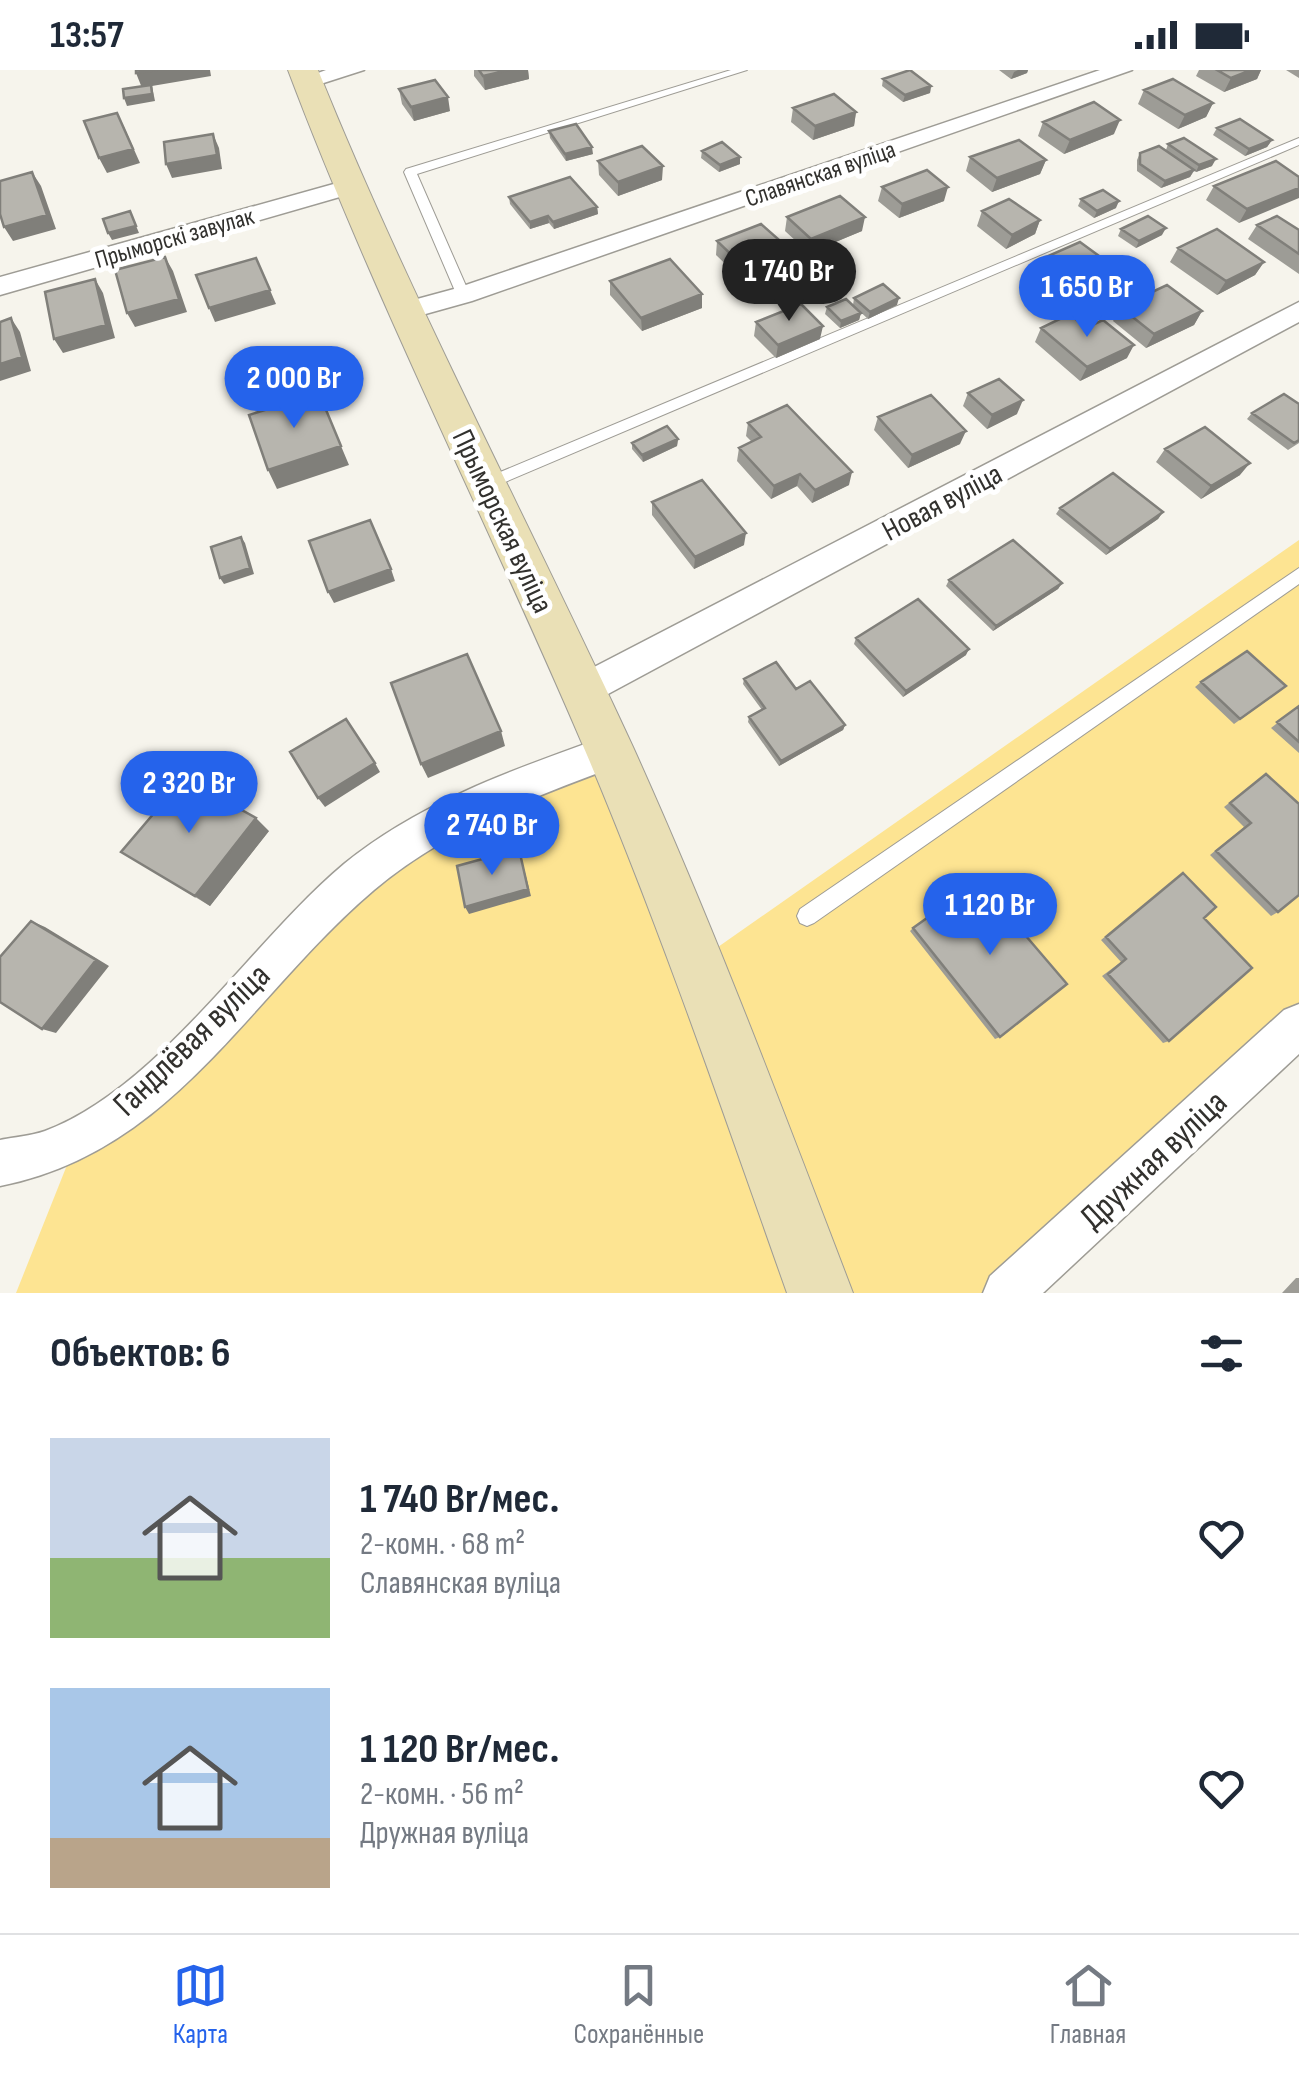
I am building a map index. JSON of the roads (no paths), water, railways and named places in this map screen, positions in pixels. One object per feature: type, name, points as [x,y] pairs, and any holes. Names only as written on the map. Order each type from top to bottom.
[{"type":"main road","name":"Прыморская вуліца","points":[[306,76],[348,187],[610,752],[698,962],[820,1293]]},
{"type":"street","points":[[306,76],[354,70]]},
{"type":"street","name":"Славянская вуліца","points":[[404,311],[463,296],[1121,70]]},
{"type":"street","name":"Прыморскі завулак","points":[[0,286],[348,187]]},
{"type":"street","name":"Новая вуліца","points":[[583,690],[1299,310]]},
{"type":"street","name":"Гандлёвая вуліца","points":[[0,1163],[15,1163],[77,1140],[125,1110],[359,876],[426,830],[498,793],[610,752]]},
{"type":"street","name":"Дружная вуліца","points":[[1008,1293],[1299,1024]]},
{"type":"lane","points":[[463,296],[410,172],[742,70]]},
{"type":"lane","points":[[486,484],[1299,142]]},
{"type":"lane","points":[[807,916],[1299,575]]}]
